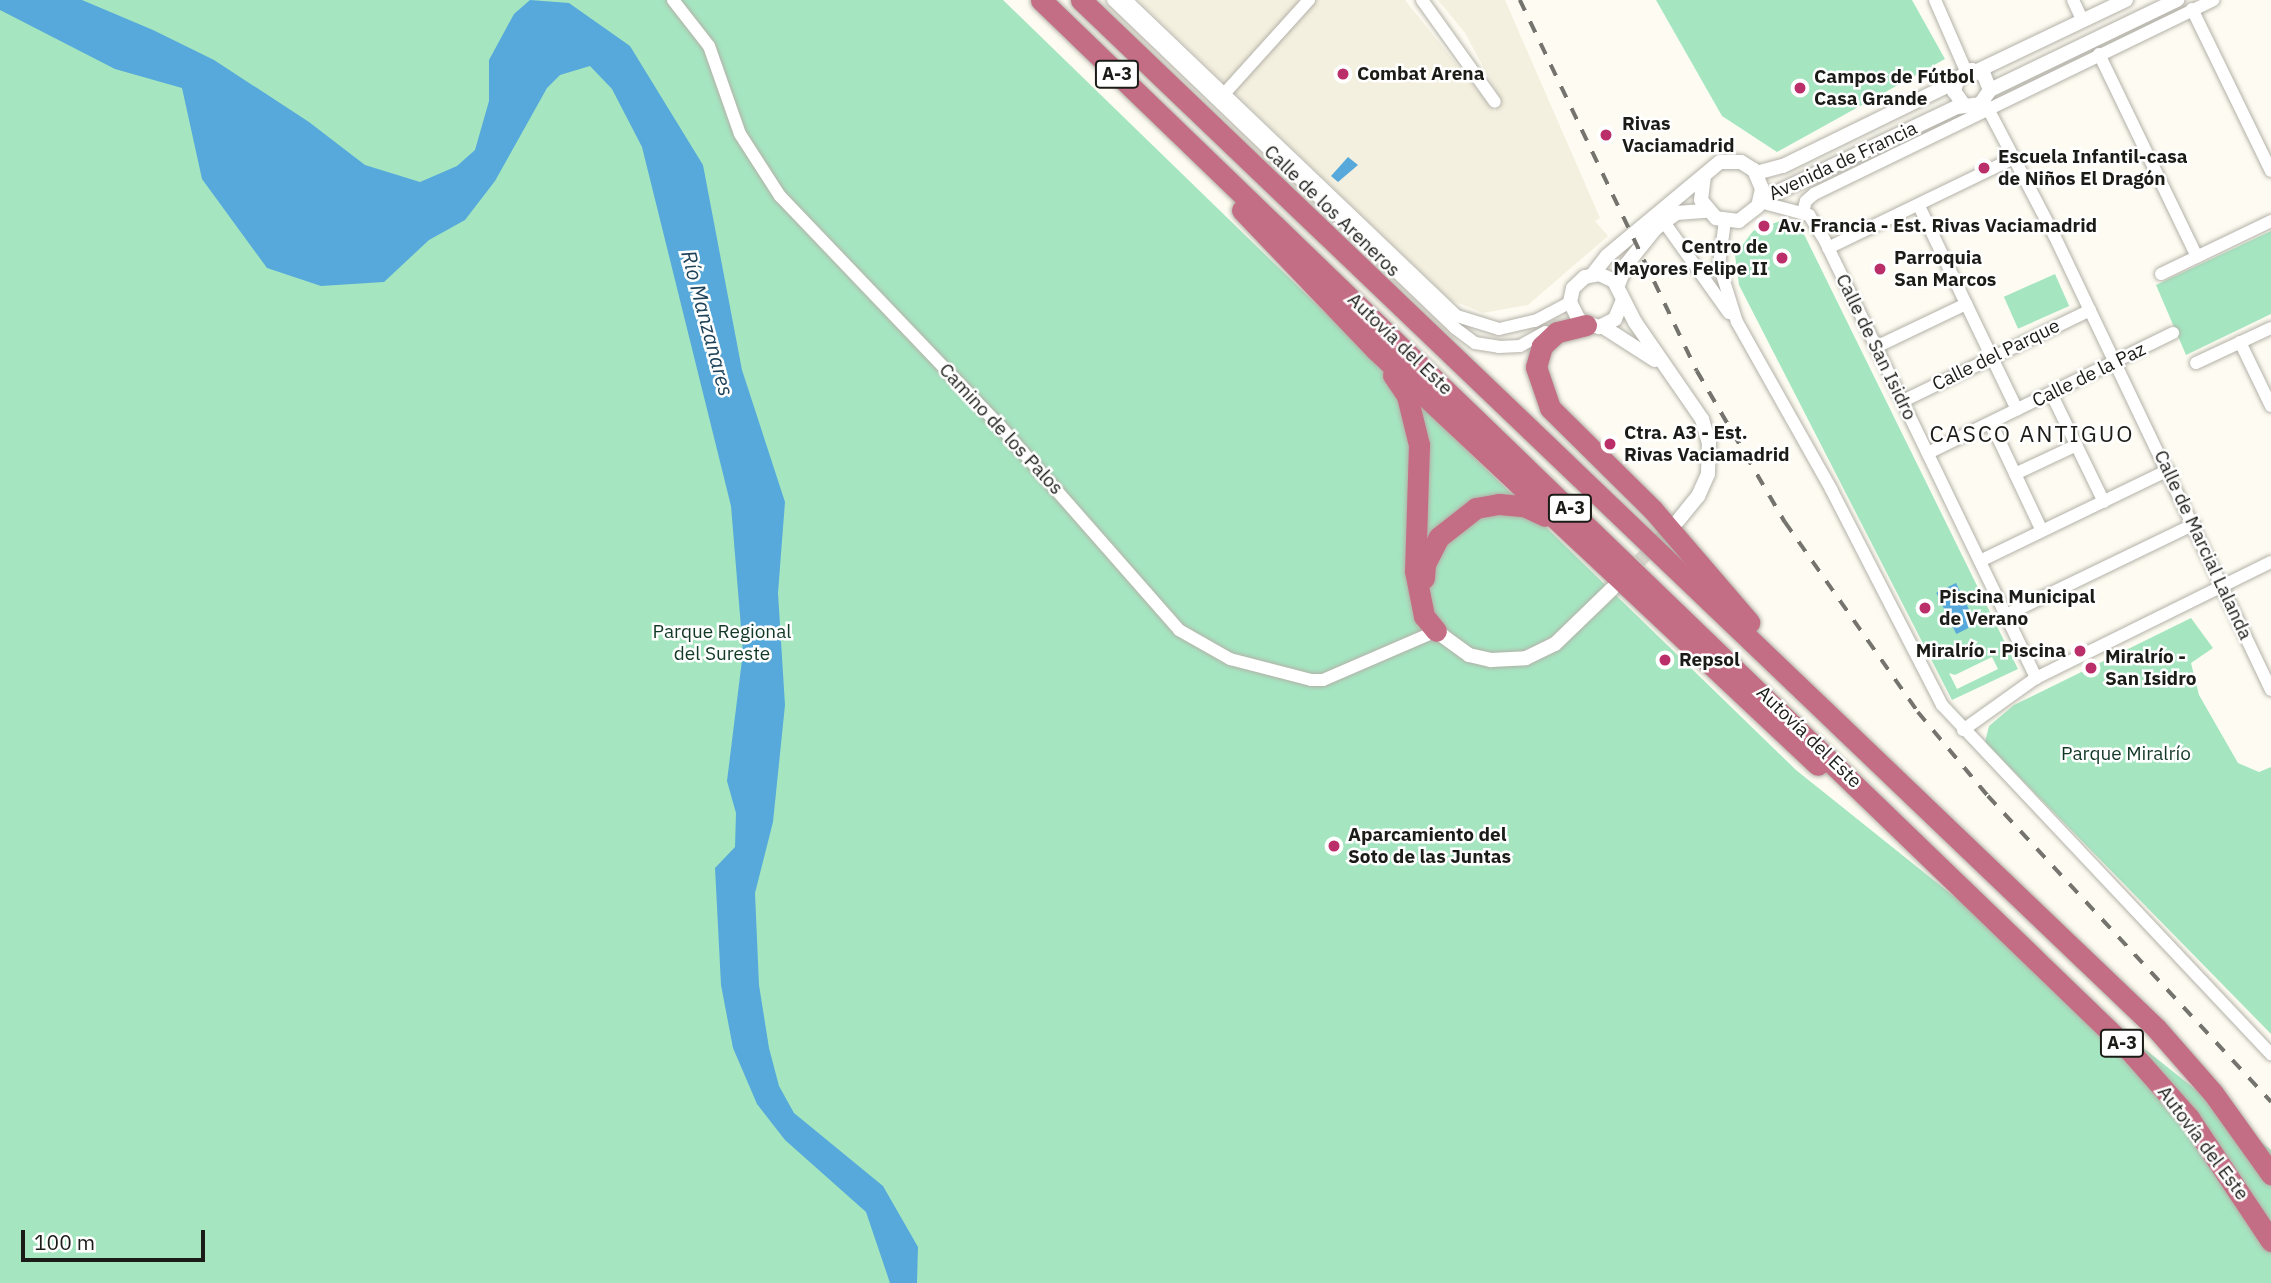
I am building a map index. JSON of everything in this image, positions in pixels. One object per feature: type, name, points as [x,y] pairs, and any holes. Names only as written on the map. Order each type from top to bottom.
[{"type":"highway","name":"Autovía del Este","points":[[1041,0],[1891,816],[1943,871],[2130,1051],[2181,1108],[2235,1181],[2271,1241]]},
{"type":"highway","name":"Autovía del Este","points":[[1081,0],[2156,1028],[2268,1169]]},
{"type":"highway","points":[[1194,148],[1208,175],[1376,351],[1762,715],[1922,858],[1943,871]]},
{"type":"highway","points":[[1588,323],[1557,332],[1542,346],[1536,367],[1550,408],[1653,510],[1774,649],[1787,674]]},
{"type":"highway","points":[[1376,351],[1407,396],[1419,445],[1415,571],[1424,616],[1436,631]]},
{"type":"highway","points":[[1436,631],[1423,589],[1425,564],[1438,537],[1454,521],[1476,508],[1499,503],[1524,506],[1571,535]]},
{"type":"street","name":"Camino de los Palos","points":[[673,0],[709,46],[740,134],[780,196],[1000,426],[1179,630],[1230,659],[1311,680],[1323,680],[1436,631]]},
{"type":"street","name":"Calle de los Areneros","points":[[1112,0],[1475,343],[1520,346],[1588,323]]},
{"type":"street","name":"Calle de los Areneros","points":[[1126,0],[1457,316],[1499,329],[1535,321],[1570,302]]},
{"type":"street","points":[[1224,94],[1309,0]]},
{"type":"street","points":[[1422,0],[1495,102]]},
{"type":"street","points":[[1936,0],[1971,71],[1989,82],[1988,99]]},
{"type":"street","points":[[2073,0],[2083,21]]},
{"type":"street","name":"Avenida de Francia","points":[[1756,173],[1783,166],[1955,82],[1971,71],[2126,0]]},
{"type":"street","name":"Avenida de Francia","points":[[1760,201],[1963,104],[1988,99],[2177,0]]},
{"type":"street","points":[[1760,201],[1804,212],[1809,197],[1988,99],[2099,54],[2213,0]]},
{"type":"street","points":[[2192,9],[2271,171]]},
{"type":"street","points":[[2099,54],[2197,257]]},
{"type":"street","points":[[1955,82],[1957,98],[1963,104]]},
{"type":"street","name":"Calle de Marcial Lalanda","points":[[1988,99],[2012,159],[2019,163],[2194,524],[2271,690]]},
{"type":"street","points":[[1828,248],[2012,159]]},
{"type":"street","points":[[1588,323],[1615,319],[1634,253],[1664,222],[1687,209],[1707,211],[1725,221],[1744,219],[1760,201],[1756,173],[1731,160],[1717,164],[1603,260],[1593,274],[1576,284],[1570,302],[1588,323],[1665,367]]},
{"type":"street","points":[[1704,176],[1700,194],[1707,211]]},
{"type":"street","points":[[1919,206],[2017,410]]},
{"type":"street","name":"Calle de San Isidro","points":[[1804,212],[1828,248],[2036,677]]},
{"type":"street","points":[[1725,221],[1719,265],[1737,322]]},
{"type":"street","points":[[2161,274],[2271,221]]},
{"type":"street","points":[[1664,222],[1737,322],[1831,489],[1931,686],[1963,730],[2271,1054]]},
{"type":"street","points":[[1593,274],[1609,277],[1621,293],[1665,367],[1695,407],[1709,443],[1703,487],[1678,521]]},
{"type":"street","points":[[1877,347],[1966,304]]},
{"type":"street","name":"Calle del Parque","points":[[1903,401],[2090,310]]},
{"type":"street","points":[[2196,363],[2271,328]]},
{"type":"street","name":"Calle de la Paz","points":[[1928,453],[2173,333]]},
{"type":"street","points":[[2240,342],[2271,406]]},
{"type":"street","points":[[2051,393],[2104,502]]},
{"type":"street","points":[[1991,423],[2042,531]]},
{"type":"street","points":[[2015,474],[2077,445]]},
{"type":"street","points":[[1980,561],[2168,470]]},
{"type":"street","points":[[2006,614],[2194,524]]},
{"type":"street","points":[[1963,730],[2036,677],[2271,562]]},
{"type":"street","points":[[1436,631],[1468,655],[1491,660],[1526,658],[1555,645],[1612,589]]},
{"type":"shaded area","points":[[1138,0],[1405,0],[1495,112],[1500,98],[1465,33],[1438,0],[1505,0],[1600,218],[1595,221],[1608,236],[1528,305],[1483,313],[1451,300]]},
{"type":"green space","name":"Parque Regional del Sureste","points":[[0,0],[1003,0],[1796,770],[2271,1150],[2271,1283],[0,1283]]},
{"type":"green space","name":"Campos de Fútbol Casa Grande","points":[[1656,0],[1912,0],[1945,59],[1777,152],[1722,116]]},
{"type":"green space","points":[[1780,221],[1799,224],[2018,669],[1952,700],[1739,285],[1735,255],[1753,231]],"holes":[[[1992,657],[1998,669],[1957,689],[1949,673],[1955,675]]]},
{"type":"green space","points":[[2271,231],[2271,314],[2186,355],[2156,285]]},
{"type":"green space","points":[[2055,274],[2069,306],[2018,329],[2004,297]]},
{"type":"green space","name":"Parque Miralrío","points":[[2191,618],[2213,648],[2191,663],[2199,695],[2238,763],[2259,772],[2271,767],[2271,1034],[1985,742],[1989,726],[2014,705]]},
{"type":"water","name":"Río Manzanares","points":[[0,0],[82,0],[153,30],[214,60],[309,122],[365,165],[420,182],[457,166],[475,150],[489,101],[489,60],[514,14],[530,0],[569,3],[630,46],[703,165],[742,370],[785,502],[778,593],[785,705],[773,822],[755,893],[759,985],[769,1048],[779,1086],[794,1113],[883,1186],[918,1247],[917,1283],[890,1283],[866,1212],[785,1140],[757,1104],[733,1048],[721,985],[715,868],[735,847],[736,813],[727,781],[743,652],[731,506],[642,147],[612,89],[590,66],[560,75],[547,88],[495,181],[465,220],[429,240],[384,282],[321,286],[267,268],[202,179],[182,88],[115,69],[0,10]]},
{"type":"water","points":[[1348,157],[1358,165],[1338,182],[1331,176]]},
{"type":"water","points":[[1956,583],[1976,624],[1956,634],[1936,593]]},
{"type":"tunnel","points":[[1625,576],[1674,525]]},
{"type":"railway","points":[[1520,0],[1697,371],[1785,522],[1918,712],[1988,796],[2271,1102]]},
{"type":"place","name":"Combat Arena","points":[[1343,74]]},
{"type":"place","name":"Campos de Fútbol Casa Grande","points":[[1800,88]]},
{"type":"place","name":"Rivas Vaciamadrid","points":[[1606,135]]},
{"type":"place","name":"Escuela Infantil-casa de Niños El Dragón","points":[[1984,168]]},
{"type":"place","name":"Av. Francia - Est. Rivas Vaciamadrid","points":[[1764,226]]},
{"type":"place","name":"Centro de Mayores Felipe II","points":[[1782,258]]},
{"type":"place","name":"Parroquia San Marcos","points":[[1880,269]]},
{"type":"place","name":"Ctra. A3 - Est. Rivas Vaciamadrid","points":[[1610,444]]},
{"type":"place","name":"Piscina Municipal de Verano","points":[[1925,608]]},
{"type":"place","name":"Miralrío - Piscina","points":[[2080,651]]},
{"type":"place","name":"Repsol","points":[[1665,660]]},
{"type":"place","name":"Miralrío - San Isidro","points":[[2091,668]]},
{"type":"place","name":"Aparcamiento del Soto de las Juntas","points":[[1334,846]]},
{"type":"district","name":"CASCO ANTIGUO","points":[[2032,433]]}]
